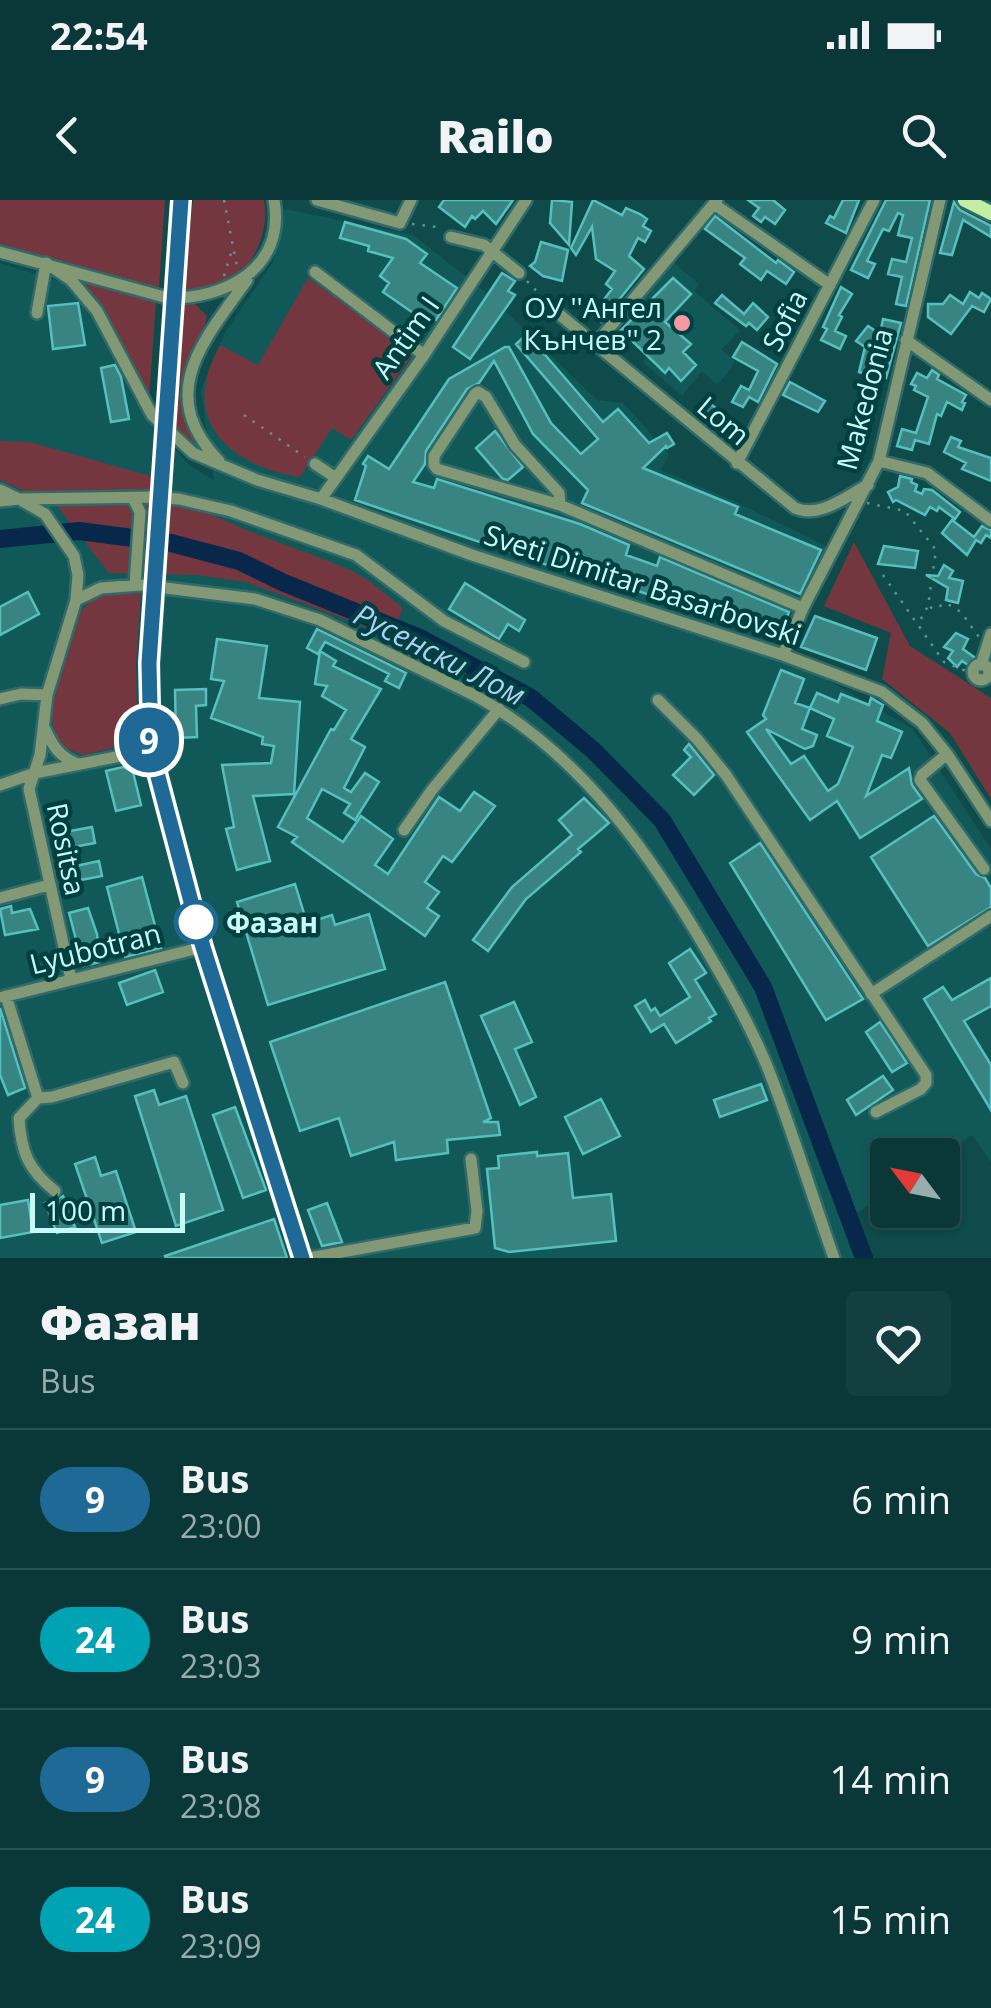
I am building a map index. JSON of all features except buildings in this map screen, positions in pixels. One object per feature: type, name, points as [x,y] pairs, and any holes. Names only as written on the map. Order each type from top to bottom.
[{"type":"main road","points":[[182,200],[148,717],[151,750],[203,947],[306,1258]]},
{"type":"main road","points":[[965,200],[991,213]]},
{"type":"street","points":[[228,468],[204,442],[189,400],[194,357],[255,268],[274,227],[274,200]]},
{"type":"street","points":[[316,200],[400,223],[411,201]]},
{"type":"street","name":"Antim I","points":[[321,500],[424,355],[526,200]]},
{"type":"street","name":"Sofia","points":[[737,463],[874,200]]},
{"type":"street","name":"Makedonia","points":[[783,654],[880,461],[940,200]]},
{"type":"street","points":[[595,345],[716,202],[830,285]]},
{"type":"street","points":[[451,237],[484,245],[519,273]]},
{"type":"street","points":[[0,252],[168,298],[195,298],[220,292],[255,268]]},
{"type":"street","points":[[38,313],[46,263]]},
{"type":"street","name":"Sveti Dimitar Basarbovski","points":[[46,263],[71,280],[97,312],[152,415],[193,453],[472,555],[783,654],[897,701],[922,723],[947,754],[991,821]]},
{"type":"street","points":[[315,272],[424,355]]},
{"type":"street","points":[[195,298],[213,308],[216,322]]},
{"type":"street","name":"Lom","points":[[560,315],[784,502],[808,514],[868,484]]},
{"type":"street","points":[[906,340],[991,400]]},
{"type":"street","points":[[560,505],[559,493],[515,445],[486,397],[475,394],[434,456],[434,465],[444,472],[560,505],[803,608]]},
{"type":"street","points":[[880,461],[926,473],[991,521]]},
{"type":"street","points":[[315,464],[336,478]]},
{"type":"street","points":[[0,490],[18,499]]},
{"type":"street","points":[[133,498],[140,512],[135,585]]},
{"type":"street","points":[[0,501],[133,498],[179,499],[208,505],[356,555],[444,621],[524,662]]},
{"type":"street","name":"Rositsa","points":[[18,499],[45,514],[74,556],[78,582],[46,695],[45,728],[29,789],[71,979]]},
{"type":"street","points":[[76,600],[101,588],[135,585],[239,596],[296,610],[500,709],[548,745],[628,831],[670,887],[738,1004],[768,1070],[834,1258]]},
{"type":"street","points":[[983,673],[990,638]]},
{"type":"street","points":[[0,698],[46,695]]},
{"type":"street","points":[[658,700],[726,775],[926,1075],[921,1088],[876,1112]]},
{"type":"street","points":[[404,830],[500,709]]},
{"type":"street","points":[[45,728],[55,749],[78,764]]},
{"type":"street","points":[[0,785],[35,773],[151,750]]},
{"type":"street","points":[[947,754],[920,780],[984,869]]},
{"type":"street","points":[[0,898],[50,885]]},
{"type":"street","points":[[871,994],[991,916]]},
{"type":"street","name":"Lyubotran","points":[[3,997],[203,947]]},
{"type":"street","points":[[3,997],[38,1098]]},
{"type":"street","points":[[55,1191],[37,1176],[21,1149],[20,1118],[38,1098],[174,1062],[182,1083]]},
{"type":"street","points":[[306,1258],[476,1228],[471,1158]]},
{"type":"path","points":[[224,200],[241,279]]},
{"type":"path","points":[[400,223],[438,227],[451,237]]},
{"type":"path","points":[[220,292],[232,250]]},
{"type":"path","points":[[519,273],[560,315]]},
{"type":"path","points":[[244,414],[315,464]]},
{"type":"path","points":[[860,502],[904,511],[936,550],[928,606],[917,626]]},
{"type":"path","points":[[883,575],[944,662],[983,673]]},
{"type":"path","points":[[928,606],[934,609],[946,603],[962,612],[980,639],[990,638]]},
{"type":"shaded area","points":[[0,200],[165,200],[159,289],[0,244]]},
{"type":"shaded area","points":[[193,200],[264,200],[264,226],[255,253],[238,276],[215,290],[183,295]]},
{"type":"shaded area","points":[[285,209],[413,235],[488,294],[597,400],[623,403],[669,454],[661,470],[826,546],[784,655],[913,729],[991,849],[991,1162],[972,1135],[960,1143],[960,1138],[870,1138],[870,1204],[855,1214],[868,1258],[0,1258],[0,263],[68,284],[106,340],[135,401],[190,466],[214,480],[201,390],[224,334],[273,262]]},
{"type":"shaded area","name":"ОУ ''Ангел Кънчев'' 2","points":[[671,260],[699,284],[694,291],[740,330],[721,350],[734,360],[732,368],[717,385],[702,371],[682,396],[643,362],[657,347],[625,316]]},
{"type":"shaded area","points":[[77,277],[156,303],[149,399],[74,283]]},
{"type":"shaded area","points":[[308,278],[415,352],[351,440],[332,428],[300,477],[264,467],[231,449],[209,420],[205,402],[207,377],[220,345],[258,365]]},
{"type":"shaded area","points":[[195,304],[207,316],[182,387],[183,406],[196,446],[188,445],[171,429],[181,305]]},
{"type":"shaded area","points":[[0,441],[30,442],[154,477],[174,493],[222,519],[359,574],[403,608],[390,636],[246,582],[198,575],[109,573],[58,507],[0,480]]},
{"type":"shaded area","points":[[854,542],[910,646],[991,698],[991,799],[950,733],[882,679],[891,633],[824,606]]},
{"type":"shaded area","points":[[141,591],[137,724],[127,741],[113,748],[83,755],[63,747],[51,713],[75,617],[90,602],[109,592]]},
{"type":"waterway","name":"Русенски Лом","points":[[0,539],[79,531],[171,543],[239,561],[420,638],[531,698],[593,750],[662,820],[763,987],[864,1258]]},
{"type":"bus line","name":"9","points":[[181,200],[149,663],[148,732],[203,947],[302,1258]]},
{"type":"place","name":"ОУ ''Ангел Кънчев'' 2","points":[[682,323]]},
{"type":"place","name":"Фазан","points":[[196,922]]}]
